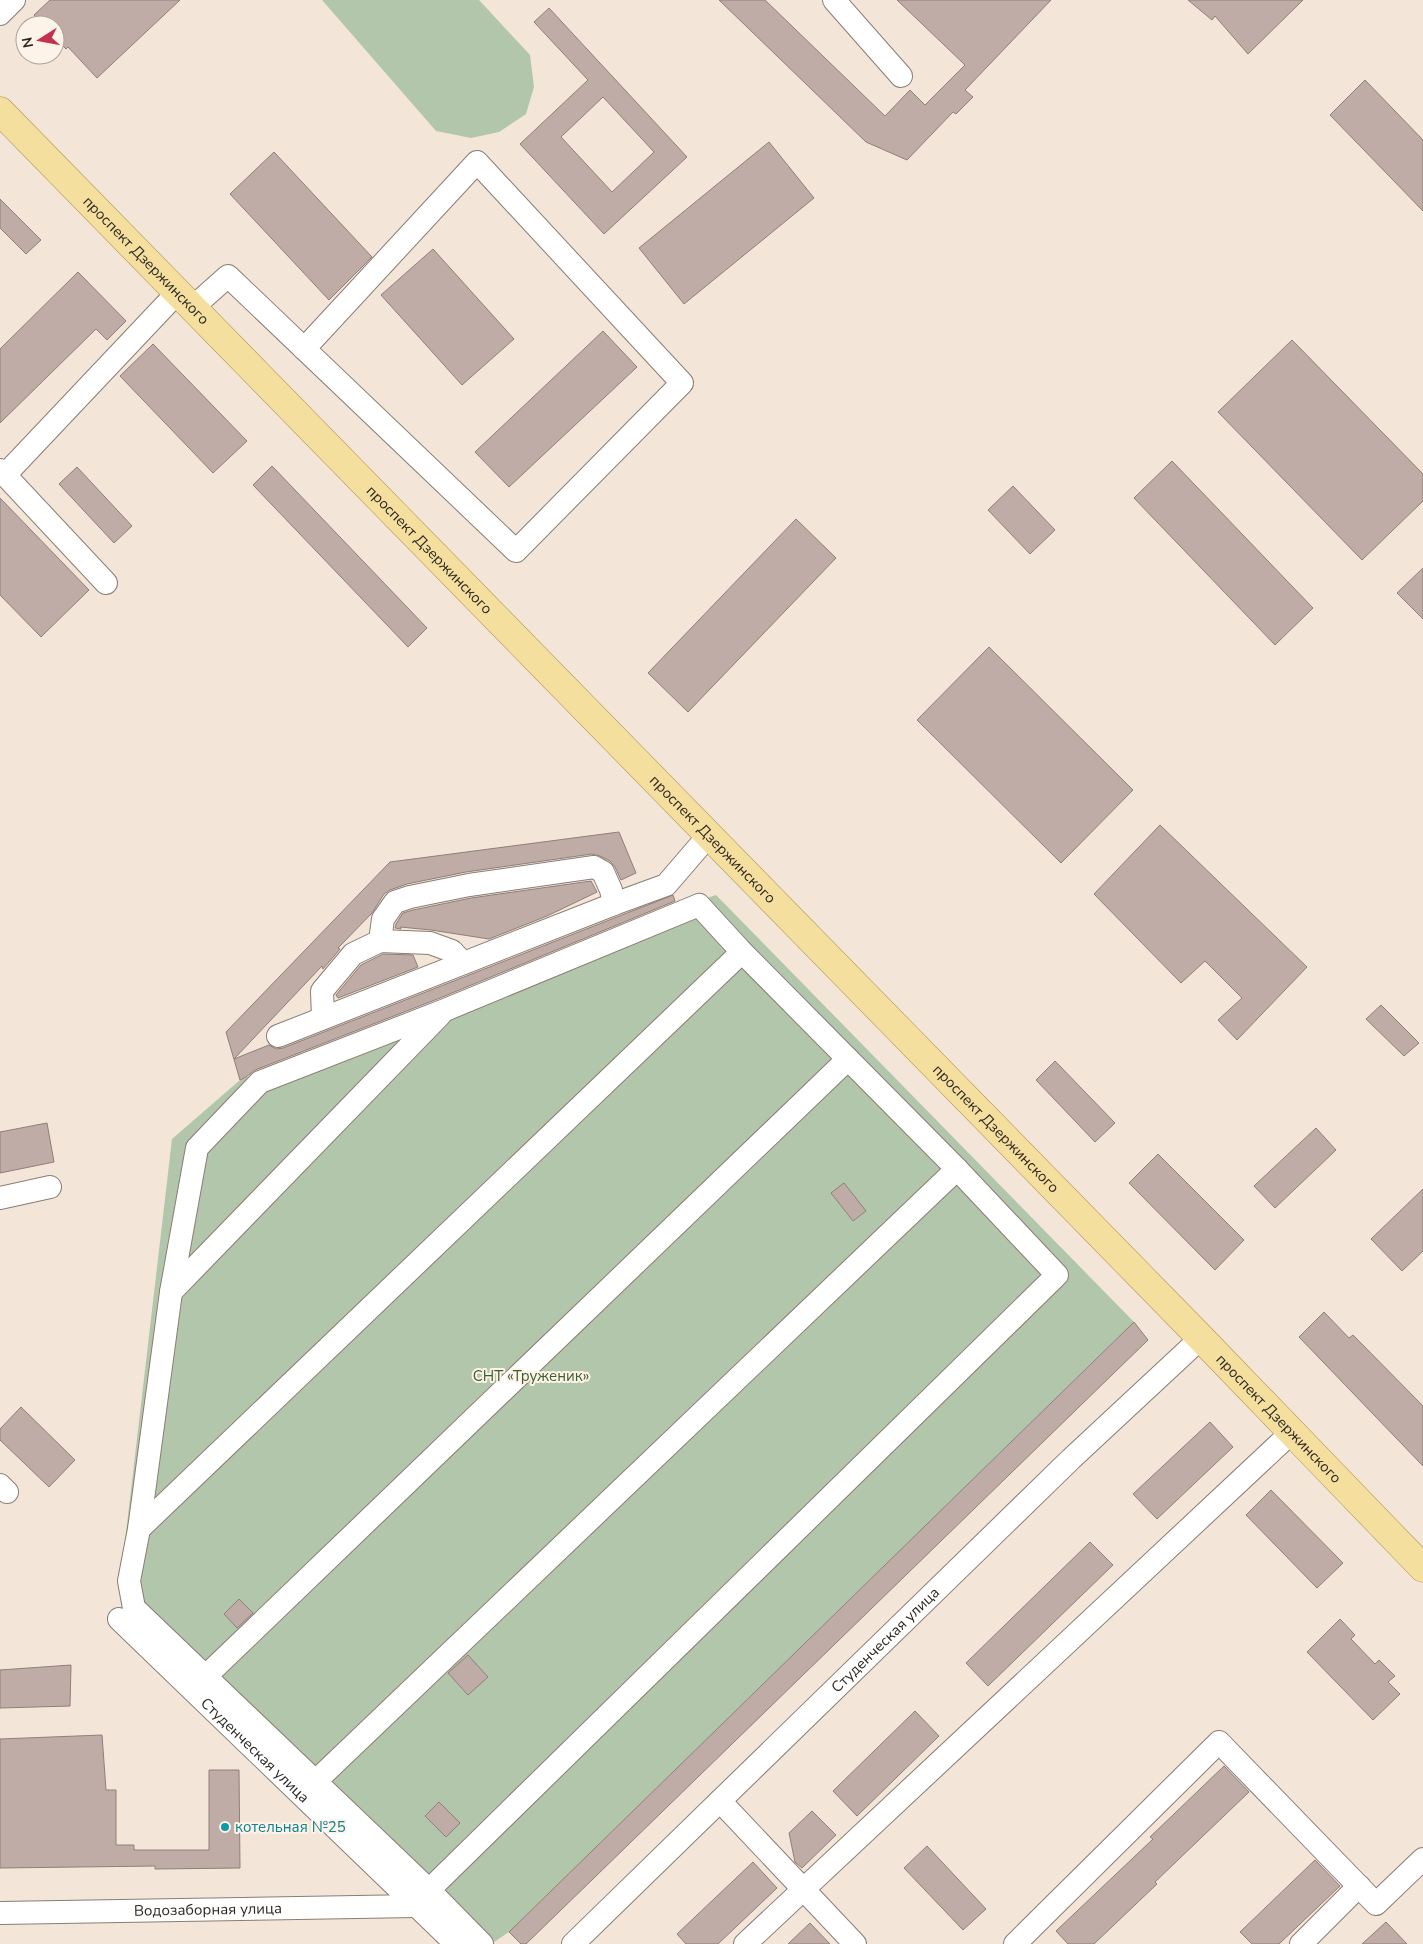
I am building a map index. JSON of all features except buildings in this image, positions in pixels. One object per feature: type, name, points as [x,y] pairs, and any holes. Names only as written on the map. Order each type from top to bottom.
[{"type":"main road","name":"проспект Дзержинского","points":[[0,111],[1201,1338],[1423,1568]]},
{"type":"street","points":[[0,14],[14,0]]},
{"type":"street","points":[[834,0],[901,76]]},
{"type":"street","points":[[106,583],[2,473],[185,300],[228,276],[304,349],[516,551],[682,383],[477,162],[304,349]]},
{"type":"street","points":[[278,1036],[666,885],[709,835]]},
{"type":"street","points":[[380,941],[383,919],[395,902],[469,884],[594,867],[603,872],[611,890],[614,904]]},
{"type":"street","points":[[422,1898],[1057,1275],[957,1169],[742,952],[699,905],[445,1010],[260,1082],[197,1148],[171,1292],[139,1529],[129,1581],[134,1608],[316,1780],[422,1898],[482,1944]]},
{"type":"street","points":[[323,1018],[322,991],[353,954],[380,941],[430,943],[452,951],[463,963]]},
{"type":"street","points":[[139,1529],[742,952]]},
{"type":"street","points":[[171,1292],[445,1010]]},
{"type":"street","points":[[206,1676],[848,1059]]},
{"type":"street","points":[[316,1780],[957,1169]]},
{"type":"street","points":[[0,1198],[50,1187]]},
{"type":"street","name":"Студенческая улица","points":[[573,1944],[1071,1459],[1201,1338]]},
{"type":"street","points":[[745,1944],[1291,1433]]},
{"type":"street","name":"Студенческая улица","points":[[119,1620],[422,1898],[456,1944]]},
{"type":"street","points":[[1015,1944],[1219,1742],[1376,1904],[1423,1859]]},
{"type":"street","points":[[720,1801],[855,1944]]},
{"type":"street","points":[[1301,1944],[1359,1886]]},
{"type":"street","name":"Водозаборная улица","points":[[0,1913],[422,1898]]},
{"type":"green space","points":[[322,0],[479,0],[530,55],[534,87],[526,114],[499,132],[471,138],[436,131]]},
{"type":"green space","name":"СНТ «Труженик»","points":[[716,895],[1134,1322],[509,1932],[491,1944],[120,1584],[172,1139],[240,1080],[678,908]]},
{"type":"place","name":"котельная №25","points":[[225,1827]]}]
